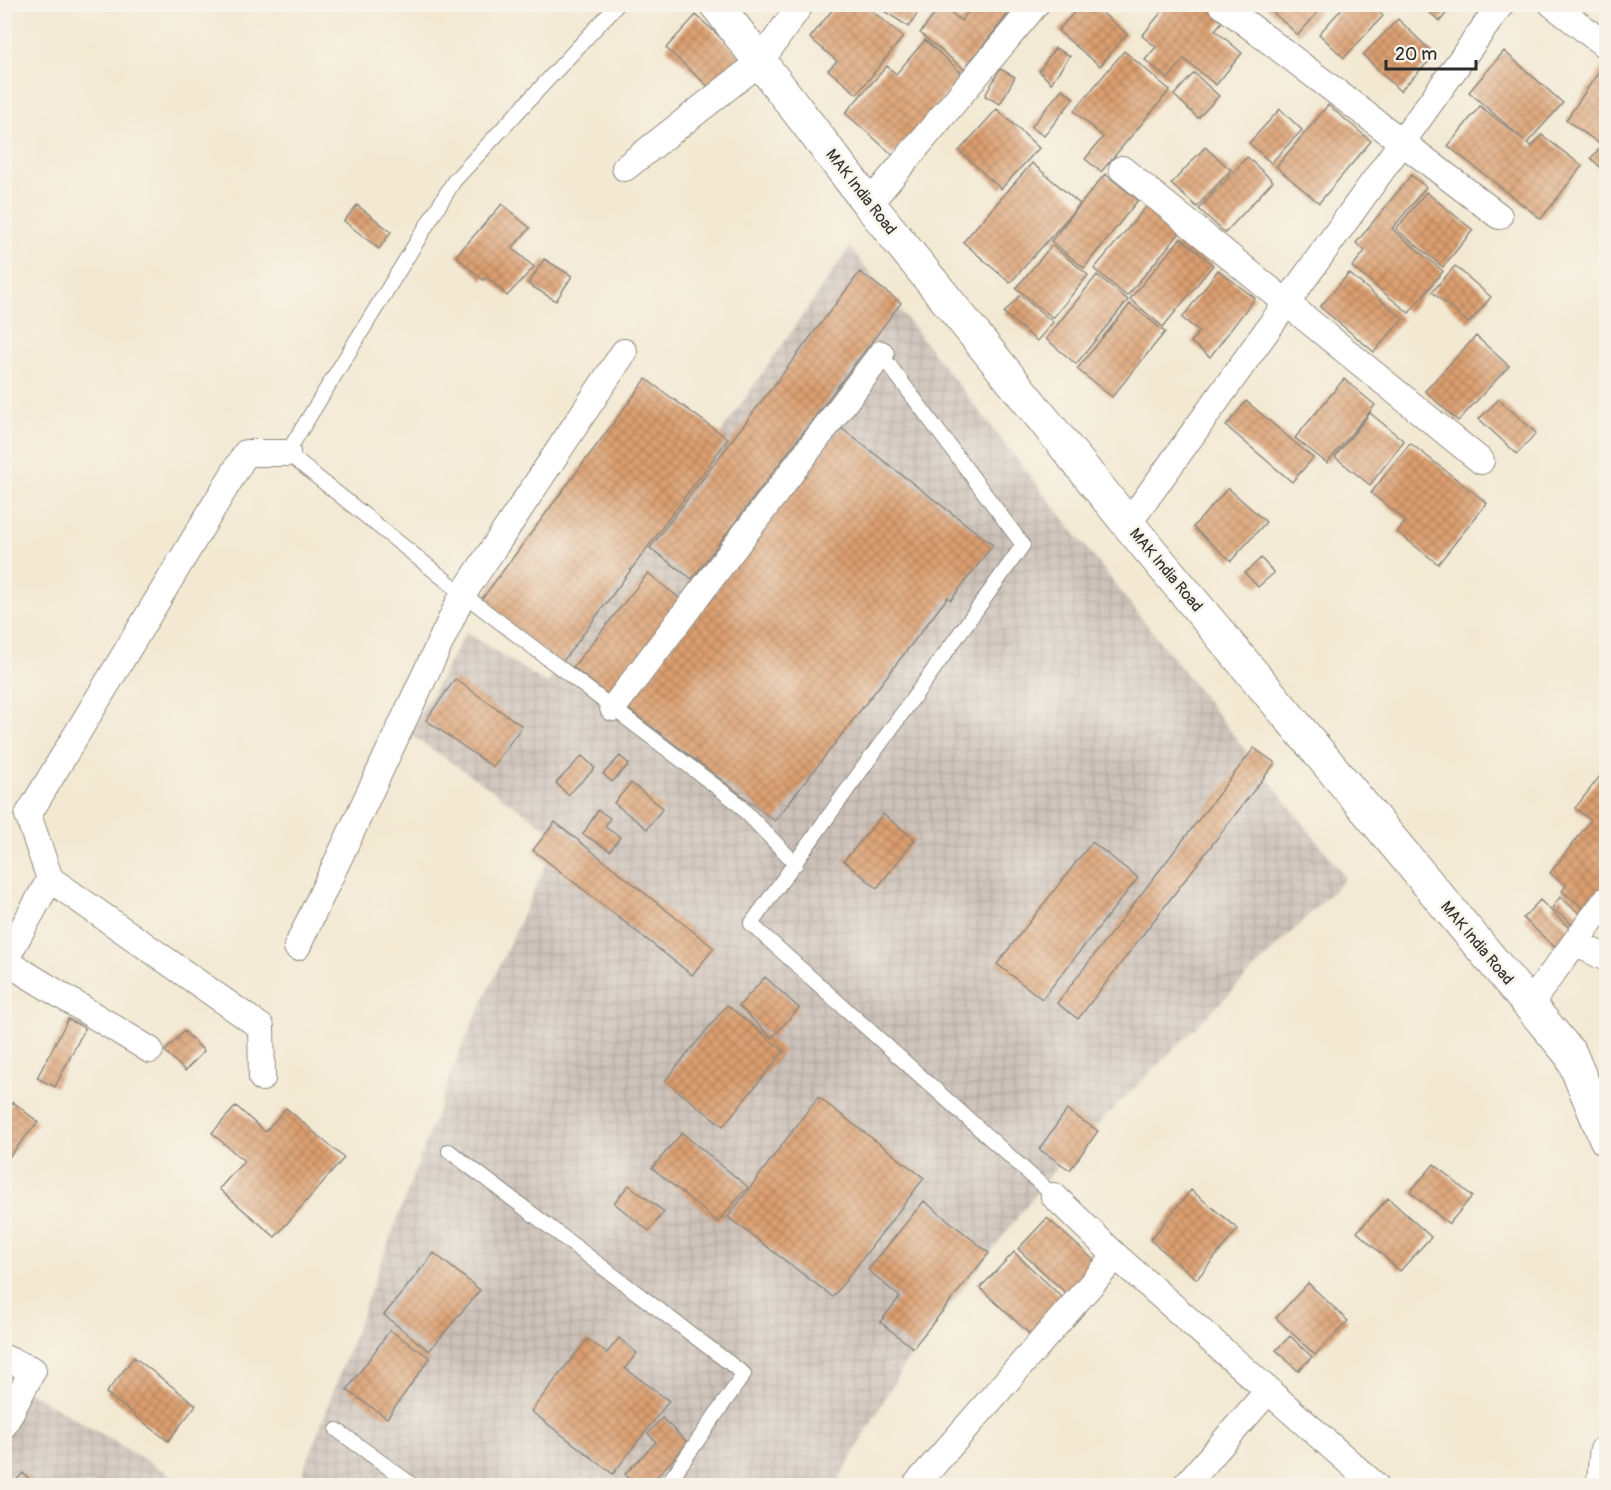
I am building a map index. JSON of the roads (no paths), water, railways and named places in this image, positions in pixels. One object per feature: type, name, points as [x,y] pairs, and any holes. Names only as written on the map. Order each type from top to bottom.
[{"type":"street","name":"MAK India Road","points":[[716,4],[869,204],[1128,524],[1570,1055],[1606,1139]]},
{"type":"street","points":[[625,168],[760,62],[801,4]]},
{"type":"street","points":[[869,204],[1036,4]]},
{"type":"street","points":[[1221,4],[1499,216]]},
{"type":"street","points":[[1128,524],[1502,4]]},
{"type":"street","points":[[1552,4],[1606,46]]},
{"type":"street","points":[[1122,169],[1481,461]]},
{"type":"street","points":[[297,947],[463,594],[624,352]]},
{"type":"street","points":[[613,708],[881,354]]},
{"type":"street","points":[[262,1078],[261,1027],[50,879],[28,815],[246,453],[287,453]]},
{"type":"street","points":[[50,879],[5,961],[150,1050]]},
{"type":"street","points":[[1529,1005],[1606,900]]},
{"type":"street","points":[[1575,943],[1606,958]]},
{"type":"street","points":[[1054,1196],[1116,1256],[1376,1485]]},
{"type":"street","points":[[915,1485],[1116,1256]]},
{"type":"street","points":[[4,1358],[33,1370],[4,1425]]},
{"type":"street","points":[[1185,1485],[1269,1390]]},
{"type":"street","points":[[1603,1485],[1606,1452]]},
{"type":"lane","points":[[618,4],[454,181],[287,453],[463,594],[735,801],[796,864]]},
{"type":"lane","points":[[881,354],[1023,545],[751,924],[1054,1196]]},
{"type":"lane","points":[[449,1151],[744,1374],[666,1485]]},
{"type":"lane","points":[[337,1430],[414,1485]]}]
